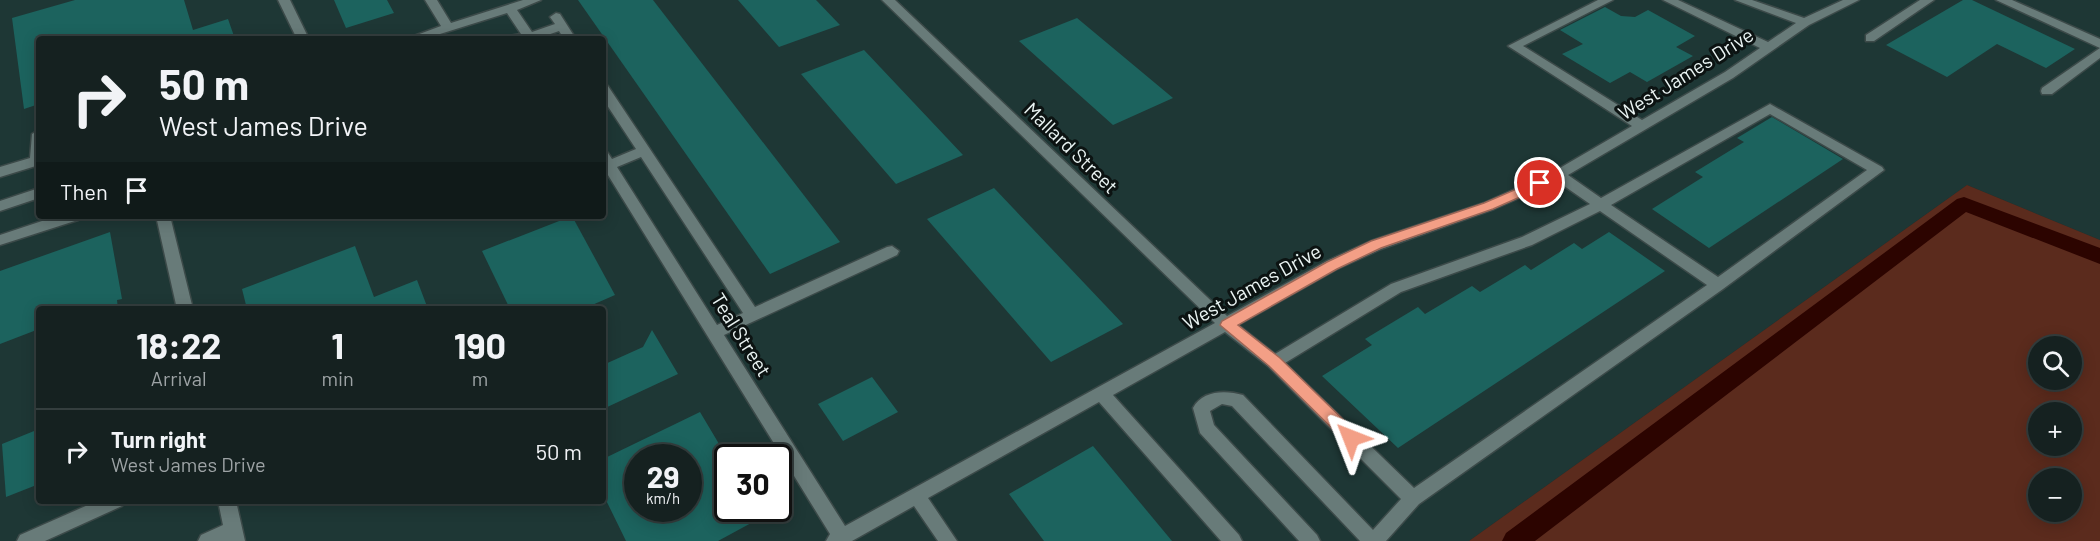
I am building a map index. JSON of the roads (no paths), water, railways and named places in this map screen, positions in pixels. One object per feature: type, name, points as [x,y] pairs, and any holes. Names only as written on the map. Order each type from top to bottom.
[{"type":"street","points":[[284,0],[302,36]]},
{"type":"street","points":[[431,0],[448,28]]},
{"type":"street","points":[[486,0],[494,13]]},
{"type":"street","points":[[422,36],[535,0]]},
{"type":"street","name":"Mallard Street","points":[[888,0],[1227,325],[1274,362],[1413,499]]},
{"type":"street","points":[[1607,0],[1514,46],[1642,126]]},
{"type":"street","points":[[1669,0],[1769,47]]},
{"type":"street","points":[[1741,0],[1805,22]]},
{"type":"street","name":"West James Drive","points":[[839,539],[1332,265],[1376,244],[1489,206],[1558,176],[1729,75],[1805,22],[1853,0]]},
{"type":"street","points":[[1870,38],[1928,0]]},
{"type":"street","points":[[2002,0],[2100,44]]},
{"type":"street","points":[[510,8],[528,36]]},
{"type":"street","points":[[533,36],[559,21],[568,36]]},
{"type":"street","points":[[2047,91],[2100,52]]},
{"type":"street","points":[[606,94],[752,315]]},
{"type":"street","points":[[1274,362],[1396,288],[1527,241],[1601,204],[1770,108],[1877,170],[1718,285],[1413,499],[1373,541],[1238,400],[1220,397],[1201,408],[1206,428],[1311,541]]},
{"type":"street","points":[[606,160],[644,151]]},
{"type":"street","name":"Teal Street","points":[[606,160],[839,539]]},
{"type":"street","points":[[0,172],[36,161]]},
{"type":"street","points":[[1558,176],[1718,285]]},
{"type":"street","points":[[0,206],[36,195]]},
{"type":"street","points":[[0,240],[64,219]]},
{"type":"street","points":[[164,219],[184,306]]},
{"type":"street","points":[[714,333],[892,251]]},
{"type":"street","points":[[1102,394],[1233,541]]},
{"type":"street","points":[[917,496],[948,541]]},
{"type":"street","points":[[26,541],[109,504]]},
{"type":"street","points":[[207,541],[235,535],[229,504]]},
{"type":"waterway","points":[[1515,541],[1964,204],[2100,256]]}]
